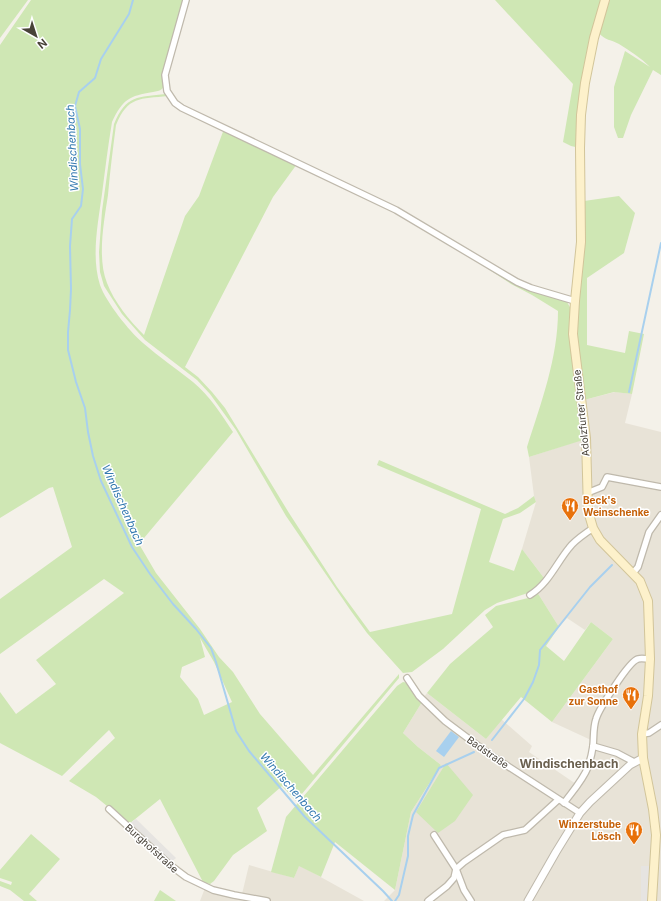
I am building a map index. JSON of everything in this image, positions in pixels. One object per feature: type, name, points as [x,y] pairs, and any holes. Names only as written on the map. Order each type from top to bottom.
[{"type":"main road","name":"Adolzfurter Straße","points":[[605,0],[594,38],[585,83],[581,115],[581,242],[573,334],[586,438],[588,510],[593,528],[609,550],[634,573],[640,581],[648,602],[650,659],[648,696],[642,734],[643,758],[654,809],[656,835],[652,901]]},
{"type":"street","points":[[186,0],[165,75],[167,91],[175,103],[182,108],[396,210],[517,282],[531,288],[575,301]]},
{"type":"street","points":[[587,493],[598,490],[602,487],[607,477],[661,487]]},
{"type":"street","points":[[634,573],[638,567],[649,532],[661,515]]},
{"type":"street","points":[[530,595],[546,580],[569,547],[593,528]]},
{"type":"street","points":[[564,803],[584,776],[593,746],[593,732],[596,718],[631,663],[638,659],[650,659]]},
{"type":"street","name":"Badstraße","points":[[407,678],[419,696],[445,721],[489,754],[580,813]]},
{"type":"street","points":[[642,734],[649,733],[661,725]]},
{"type":"street","points":[[593,746],[617,753],[634,762]]},
{"type":"street","points":[[528,901],[580,813],[634,762],[643,758]]},
{"type":"street","points":[[428,901],[447,886],[454,878],[456,870],[464,862],[503,835],[525,830],[558,800]]},
{"type":"street","name":"Burghofstraße","points":[[109,809],[170,865],[186,877],[200,885],[220,892],[267,901]]},
{"type":"street","points":[[434,835],[456,870],[470,901]]},
{"type":"shaded area","points":[[615,392],[632,394],[625,423],[661,432],[661,901],[384,901],[395,890],[411,812],[441,765],[403,733],[427,693],[486,739],[501,719],[532,746],[529,752],[576,784],[584,772],[591,740],[552,722],[613,639],[591,622],[585,630],[567,618],[559,627],[535,589],[544,578],[522,549],[536,502],[529,457],[590,437],[584,400]]},
{"type":"shaded area","points":[[136,819],[176,858],[171,862],[129,824]]},
{"type":"shaded area","points":[[249,865],[294,878],[299,865],[364,901],[200,901],[205,888],[242,894]]},
{"type":"shaded area","points":[[641,866],[654,866],[652,901],[641,901]]},
{"type":"green space","points":[[0,0],[28,0],[0,38]]},
{"type":"green space","points":[[31,0],[184,0],[163,76],[163,88],[159,91],[132,97],[123,103],[112,122],[97,228],[97,274],[107,300],[137,338],[199,387],[215,406],[233,432],[139,544],[156,573],[200,629],[219,657],[233,672],[260,714],[313,775],[399,674],[399,678],[296,801],[282,786],[257,808],[267,831],[233,855],[214,881],[210,884],[203,882],[160,799],[129,824],[96,797],[69,781],[115,738],[109,730],[62,776],[0,743],[0,692],[16,714],[56,684],[36,660],[124,593],[104,579],[0,654],[0,599],[72,547],[53,487],[0,518],[0,45]],"holes":[[[200,638],[214,662],[232,702],[204,715],[198,699],[180,677],[182,667],[205,657]]]},
{"type":"green space","points":[[495,0],[605,0],[594,38],[580,148],[563,142],[573,84]]},
{"type":"green space","points":[[610,0],[661,0],[661,75],[653,70],[631,115],[623,138],[618,138],[614,127],[614,87],[625,51],[650,67],[619,44],[606,39],[599,33]]},
{"type":"green space","points":[[166,94],[168,96],[142,99],[130,104],[125,109],[116,125],[102,239],[102,262],[107,283],[123,311],[144,335],[185,216],[199,196],[224,129],[297,164],[273,197],[185,367],[198,377],[225,408],[289,513],[337,587],[370,632],[452,614],[481,509],[377,465],[379,460],[505,514],[518,508],[534,496],[536,502],[520,513],[503,519],[489,562],[514,571],[522,549],[544,578],[531,592],[497,603],[485,610],[443,649],[412,672],[403,673],[367,633],[351,611],[286,516],[236,430],[210,394],[197,380],[145,340],[122,314],[104,286],[100,272],[99,252],[102,211],[114,124],[123,108],[134,99]]},
{"type":"green space","points":[[619,196],[635,213],[624,253],[587,278],[587,345],[625,353],[629,331],[644,334],[632,394],[614,392],[584,400],[576,333],[584,201]]},
{"type":"green space","points":[[450,244],[515,283],[567,302],[571,309],[583,440],[529,457],[527,447],[552,363],[558,311],[511,284]]},
{"type":"green space","points":[[537,592],[559,627],[546,646],[564,661],[591,622],[613,639],[552,722],[521,697],[486,739],[427,693],[450,664],[493,627],[485,615],[496,606],[528,598]]},
{"type":"green space","points":[[403,682],[408,683],[422,702],[403,733],[441,765],[411,812],[395,890],[335,842],[321,877],[299,866],[294,878],[271,872],[286,817],[397,686]]},
{"type":"green space","points":[[446,763],[473,795],[455,821],[438,833],[416,812]]},
{"type":"green space","points":[[31,834],[60,859],[29,894],[37,901],[24,901],[10,890],[0,886],[0,881],[11,885],[12,882],[0,878],[0,870]]},
{"type":"green space","points":[[160,890],[176,901],[154,901]]},
{"type":"water","points":[[451,731],[459,737],[444,757],[436,751]]},
{"type":"waterway","name":"Windischenbach","points":[[133,0],[129,14],[101,59],[95,78],[79,92],[75,106],[80,129],[80,164],[83,189],[81,206],[72,219],[68,350],[76,382],[85,408],[93,456],[101,481],[132,547],[173,604],[211,648],[236,731],[249,751],[305,817],[392,901]]},
{"type":"waterway","points":[[629,392],[661,243]]},
{"type":"waterway","points":[[492,740],[524,699],[533,682],[539,665],[540,650],[590,587],[612,565]]},
{"type":"waterway","points":[[395,901],[399,895],[408,856],[408,836],[413,815],[439,768],[474,752]]},
{"type":"place","name":"Beck's Weinschenke","points":[[570,521]]},
{"type":"place","name":"Gasthof zur Sonne","points":[[631,710]]},
{"type":"place","name":"Winzerstube Lösch","points":[[634,845]]},
{"type":"district","name":"Windischenbach","points":[[569,763]]}]
